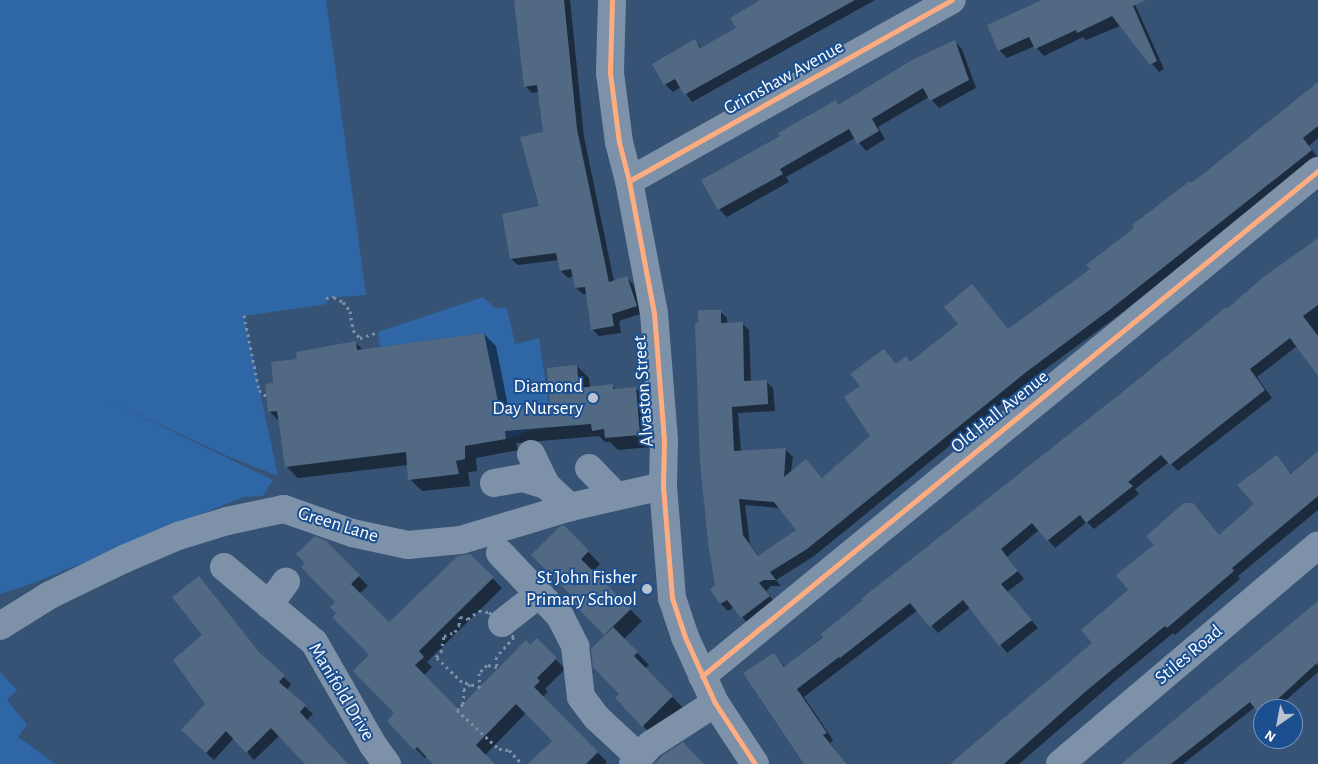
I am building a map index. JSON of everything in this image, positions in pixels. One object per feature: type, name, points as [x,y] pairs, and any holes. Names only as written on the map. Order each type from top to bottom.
[{"type":"street","name":"Alvaston Street","points":[[612,0],[610,73],[619,142],[629,181],[654,313],[664,441],[663,486],[672,598],[702,676],[715,703],[755,764]]},
{"type":"street","name":"Grimshaw Avenue","points":[[629,181],[952,0]]},
{"type":"street","name":"Old Hall Avenue","points":[[702,676],[1318,171]]},
{"type":"street","points":[[531,454],[557,511]]},
{"type":"street","points":[[589,468],[616,496]]},
{"type":"street","points":[[494,483],[523,478],[546,485]]},
{"type":"street","name":"Green Lane","points":[[0,626],[50,595],[124,559],[178,536],[236,519],[284,509],[352,533],[408,545],[461,540],[557,511],[663,486]]},
{"type":"street","name":"Stiles Road","points":[[1060,764],[1318,546]]},
{"type":"street","points":[[500,553],[560,616],[575,646],[582,697],[597,718],[636,760],[650,745],[715,703]]},
{"type":"street","name":"Manifold Drive","points":[[224,567],[314,642],[373,745],[387,764]]},
{"type":"street","points":[[269,605],[286,582]]},
{"type":"street","points":[[502,623],[539,594]]},
{"type":"path","points":[[326,298],[334,298],[343,302],[350,312],[353,330],[360,338],[378,332]]},
{"type":"path","points":[[244,315],[258,390],[266,396]]},
{"type":"path","points":[[479,611],[489,612],[514,637],[496,657],[497,667],[487,665],[479,673],[480,687],[470,684],[462,682],[436,657],[441,652],[444,636],[455,632],[459,625],[460,617],[468,619],[479,611]]},
{"type":"path","points":[[470,684],[464,690],[463,704],[457,710],[499,749],[509,750],[522,764]]},
{"type":"shaded area","points":[[0,0],[326,0],[366,295],[326,298],[327,304],[244,316],[278,476],[227,456],[105,399],[273,480],[263,496],[243,497],[34,583],[0,594]]},
{"type":"shaded area","points":[[483,297],[495,308],[507,308],[515,344],[539,338],[549,405],[534,406],[538,428],[506,439],[484,333],[380,347],[378,332]]},
{"type":"shaded area","points":[[0,672],[17,690],[7,700],[27,725],[18,737],[56,764],[0,764]]},
{"type":"building","points":[[514,0],[564,0],[577,129],[609,282],[627,276],[637,306],[612,314],[614,326],[591,330],[585,287],[575,288],[571,269],[560,271],[556,253],[510,259],[502,214],[539,206],[520,137],[543,132],[537,85],[524,87]]},
{"type":"building","points":[[760,0],[855,0],[684,95],[675,79],[664,85],[652,64],[695,39],[700,48],[736,28],[730,18]]},
{"type":"building","points":[[1042,0],[1146,0],[1133,6],[1157,61],[1150,65],[1112,16],[1077,33],[1076,30],[1035,49],[1029,37],[998,51],[987,25]]},
{"type":"building","points":[[955,40],[969,80],[930,101],[923,88],[872,119],[879,131],[857,144],[849,129],[780,169],[783,174],[718,210],[701,180],[780,136],[778,133],[836,100],[838,105],[912,60]]},
{"type":"building","points":[[1318,82],[1318,126],[1303,138],[1312,150],[1112,308],[1025,373],[807,549],[770,572],[776,580],[764,580],[759,583],[770,596],[741,618],[727,600],[720,604],[710,589],[715,586],[708,542],[700,462],[695,323],[698,323],[698,310],[721,310],[721,323],[743,322],[744,381],[767,380],[768,404],[732,407],[734,451],[786,448],[784,477],[806,459],[822,478],[870,436],[844,397],[860,386],[850,374],[884,349],[896,364],[906,356],[910,362],[958,324],[944,307],[972,284],[1008,329],[1090,269],[1086,265],[1134,228],[1132,225],[1190,181],[1191,183]],"holes":[[[739,499],[774,502],[796,530],[758,556],[743,535]]]},
{"type":"building","points":[[1318,238],[1318,305],[1303,316],[1318,336],[1318,376],[1290,338],[1250,369],[1265,390],[1170,465],[1161,455],[1128,482],[1133,486],[1086,523],[1080,515],[1047,541],[1032,523],[1001,549],[1018,571],[1001,584],[1032,620],[999,646],[963,600],[930,627],[910,603],[797,689],[827,733],[823,735],[847,764],[804,764],[743,673],[774,653],[784,667],[823,637],[821,634],[863,600],[861,599],[1135,382],[1226,307],[1228,308],[1261,279]]},
{"type":"building","points":[[484,333],[500,411],[550,407],[547,368],[577,365],[579,388],[613,384],[613,389],[636,387],[640,435],[605,438],[604,429],[592,431],[591,424],[505,431],[506,439],[465,446],[465,459],[456,461],[459,474],[408,480],[406,452],[285,467],[277,411],[268,412],[265,384],[273,383],[271,362],[297,359],[296,352],[356,341],[357,350]]},
{"type":"building","points":[[1318,451],[1318,496],[1232,568],[1234,571],[1167,628],[1165,626],[1085,692],[1004,764],[950,764],[1092,643],[1081,630],[1128,590],[1116,575],[1154,545],[1146,536],[1184,503],[1193,503],[1219,535],[1254,504],[1237,485],[1277,455],[1291,474]]},
{"type":"building","points":[[564,525],[589,551],[581,559],[631,609],[604,635],[571,601],[574,598],[531,555],[559,527]]},
{"type":"building","points":[[315,536],[326,541],[360,575],[351,584],[389,622],[458,556],[470,554],[494,577],[419,651],[424,657],[415,665],[458,709],[526,640],[530,645],[537,638],[557,658],[537,678],[540,681],[534,687],[598,752],[586,764],[528,764],[552,741],[516,704],[476,745],[495,764],[433,764],[417,747],[414,750],[387,721],[394,713],[353,671],[369,655],[332,617],[336,613],[330,607],[335,602],[301,567],[305,563],[296,554]]},
{"type":"building","points":[[199,576],[260,653],[285,675],[279,682],[306,705],[300,712],[348,764],[305,764],[271,728],[246,753],[226,731],[206,753],[181,730],[205,704],[173,660],[202,635],[172,597]]},
{"type":"building","points":[[1318,601],[1318,662],[1279,698],[1253,699],[1253,706],[1250,702],[1171,764],[1121,764]]},
{"type":"building","points":[[613,627],[638,652],[634,656],[673,696],[642,727],[615,698],[619,694],[593,667],[591,649]]},
{"type":"building","points":[[683,742],[704,764],[654,764],[663,755]]},
{"type":"cycle path","points":[[612,0],[610,73],[619,142],[629,181],[654,313],[664,441],[663,486],[672,598],[685,637],[715,703],[755,764]]},
{"type":"cycle path","points":[[629,181],[952,0]]},
{"type":"cycle path","points":[[702,676],[1318,171]]},
{"type":"place","name":"Diamond Day Nursery","points":[[593,398]]},
{"type":"place","name":"St John Fisher Primary School","points":[[647,589]]}]
